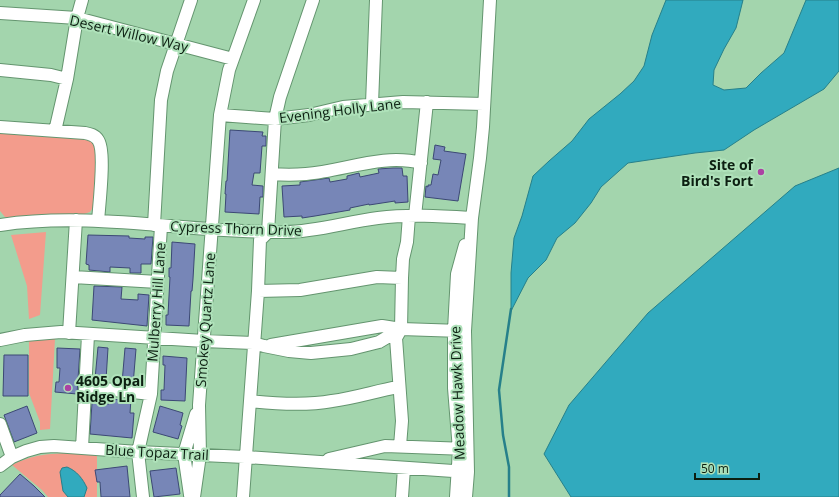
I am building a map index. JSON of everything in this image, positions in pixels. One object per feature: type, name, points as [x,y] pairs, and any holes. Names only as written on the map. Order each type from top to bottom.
[{"type":"street","points":[[55,131],[67,79],[77,18],[82,0]]},
{"type":"street","name":"Mulberry Hill Lane","points":[[143,497],[138,452],[151,394],[158,282],[161,100],[167,71],[191,0]]},
{"type":"street","name":"Smokey Quartz Lane","points":[[194,497],[200,455],[199,405],[220,115],[225,86],[254,0]]},
{"type":"street","points":[[243,497],[250,401],[258,344],[260,240],[268,232],[275,118],[280,97],[313,0]]},
{"type":"street","points":[[372,104],[376,0]]},
{"type":"street","name":"Meadow Hawk Drive","points":[[466,497],[463,472],[463,449],[454,388],[459,331],[457,274],[472,218],[480,158],[490,0]]},
{"type":"street","name":"Desert Willow Way","points":[[0,14],[77,18],[233,59]]},
{"type":"street","points":[[0,70],[51,75],[67,79]]},
{"type":"street","name":"Evening Holly Lane","points":[[220,115],[275,118],[309,115],[372,104],[403,102],[484,104]]},
{"type":"street","points":[[400,446],[402,421],[398,388],[396,338],[401,329],[402,278],[422,162],[427,102]]},
{"type":"street","points":[[0,126],[94,135],[99,141],[102,152],[98,221]]},
{"type":"street","points":[[272,174],[306,174],[393,159],[422,162]]},
{"type":"street","name":"Cypress Thorn Drive","points":[[0,225],[29,221],[76,220],[211,230],[268,232],[323,229],[376,218],[412,216],[472,218]]},
{"type":"street","points":[[69,333],[76,220]]},
{"type":"street","points":[[73,277],[158,282]]},
{"type":"street","points":[[258,291],[300,290],[377,277],[402,278]]},
{"type":"street","points":[[258,344],[382,326],[401,329],[459,331]]},
{"type":"street","points":[[0,340],[34,334],[69,333],[258,344],[289,351],[311,353],[351,349],[379,342],[401,329]]},
{"type":"street","points":[[82,448],[88,335]]},
{"type":"street","points":[[86,387],[151,394]]},
{"type":"street","points":[[250,401],[284,404],[326,402],[398,388]]},
{"type":"street","name":"Smokey Quartz Lane","points":[[190,497],[184,454],[199,405]]},
{"type":"street","points":[[0,424],[12,457]]},
{"type":"street","name":"Blue Topaz Trail","points":[[0,466],[12,457],[40,447],[54,446],[138,452],[246,456],[463,472]]},
{"type":"street","name":"Blue Topaz Trail","points":[[318,462],[385,446],[463,449]]},
{"type":"street","points":[[402,497],[404,468]]},
{"type":"street","name":"Meadow Hawk Drive","points":[[456,497],[463,472]]},
{"type":"shaded area","points":[[0,132],[90,138],[98,149],[94,206],[90,212],[84,214],[48,214],[12,218],[5,217],[0,211]]},
{"type":"shaded area","points":[[46,232],[40,315],[29,319],[27,286],[11,235]]},
{"type":"shaded area","points":[[55,339],[50,429],[40,430],[40,422],[29,393],[29,340]]},
{"type":"shaded area","points":[[48,454],[97,454],[97,497],[48,497],[42,490],[12,465],[20,461]]},
{"type":"water","points":[[666,0],[743,0],[736,28],[714,70],[713,85],[724,90],[746,88],[784,53],[806,0],[839,0],[839,71],[824,89],[754,130],[724,150],[628,163],[601,187],[591,203],[575,223],[557,238],[546,260],[528,278],[511,311],[511,273],[514,238],[522,216],[533,176],[572,141],[589,119],[634,81],[644,66],[652,35]]},
{"type":"water","points":[[839,168],[839,497],[571,497],[544,454],[569,405],[648,313],[795,186]]},
{"type":"water","points":[[67,467],[77,473],[84,481],[87,488],[84,497],[68,497],[63,491],[60,472],[62,468]]},
{"type":"building","points":[[230,130],[263,132],[262,136],[266,136],[266,146],[262,146],[260,173],[254,173],[252,185],[263,186],[263,197],[260,197],[259,214],[225,212]]},
{"type":"building","points":[[435,145],[445,147],[444,151],[466,154],[458,201],[425,197],[426,186],[428,187],[428,185],[431,185],[433,174],[438,175],[441,160],[433,159]]},
{"type":"building","points":[[402,168],[403,176],[407,176],[408,202],[395,203],[395,201],[369,204],[350,208],[350,210],[302,218],[302,216],[284,217],[282,186],[300,185],[300,182],[329,178],[330,182],[347,179],[347,176],[359,173],[360,177],[379,173],[378,169]]},
{"type":"building","points":[[88,235],[129,236],[129,238],[145,239],[145,237],[153,237],[151,264],[141,264],[141,273],[130,273],[130,268],[110,267],[110,272],[89,270],[89,265],[86,264]]},
{"type":"building","points":[[172,242],[195,244],[189,326],[166,325],[166,315],[168,315],[169,268],[171,268]]},
{"type":"building","points":[[94,286],[122,287],[121,299],[138,300],[138,294],[149,295],[147,326],[92,320]]},
{"type":"building","points":[[98,347],[108,348],[106,380],[95,379]]},
{"type":"building","points":[[57,348],[80,349],[77,394],[55,392],[56,382],[59,382],[60,368],[57,368]]},
{"type":"building","points":[[125,348],[136,349],[133,385],[122,383]]},
{"type":"building","points":[[4,355],[28,355],[28,396],[3,396]]},
{"type":"building","points":[[163,356],[187,358],[185,401],[161,400],[161,390],[164,390],[165,365],[163,365]]},
{"type":"building","points":[[121,398],[131,399],[130,413],[134,413],[132,438],[90,434],[92,403],[109,404],[110,399],[121,400]]},
{"type":"building","points":[[27,406],[37,433],[14,442],[4,415]]},
{"type":"building","points":[[160,406],[183,413],[180,425],[182,426],[178,439],[153,432]]},
{"type":"building","points":[[127,466],[130,497],[101,497],[100,482],[97,482],[95,470]]},
{"type":"building","points":[[176,468],[180,494],[154,497],[150,471]]},
{"type":"building","points":[[20,474],[45,497],[0,497],[0,495]]},
{"type":"waterway","points":[[509,497],[509,467],[503,435],[499,390],[511,309]]},
{"type":"place","name":"Site of Bird's Fort","points":[[761,172]]},
{"type":"place","name":"4605 Opal Ridge Ln","points":[[68,388]]}]
